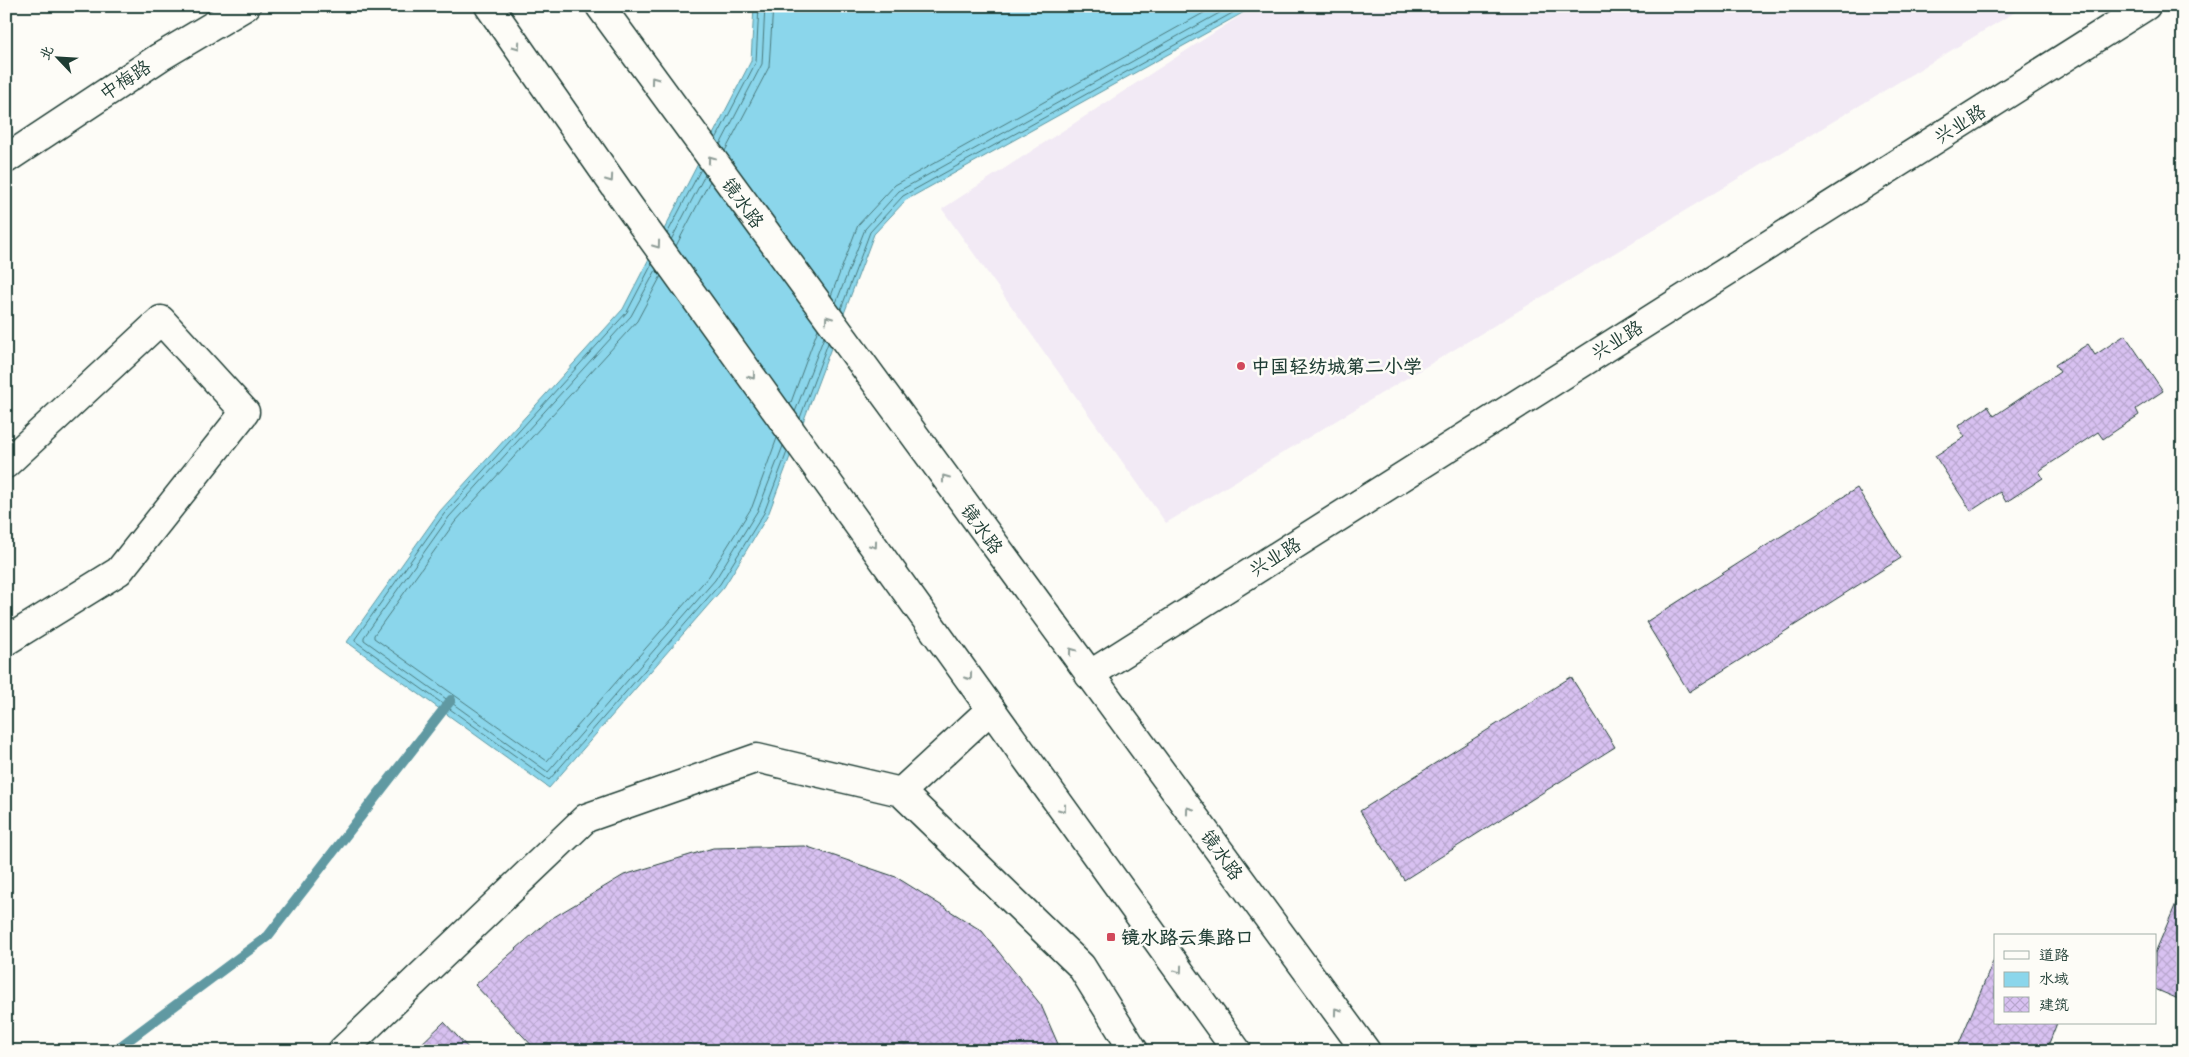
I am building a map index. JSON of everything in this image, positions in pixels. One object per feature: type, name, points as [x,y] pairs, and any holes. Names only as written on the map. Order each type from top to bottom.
[{"type":"main road","name":"中梅路","points":[[6,159],[160,57],[246,6]]},
{"type":"main road","points":[[489,6],[628,205],[1237,1051]]},
{"type":"main road","name":"镜水路","points":[[600,6],[1366,1051]]},
{"type":"main road","name":"兴业路","points":[[1089,675],[2146,6]]},
{"type":"main road","points":[[6,464],[161,320],[246,412],[119,570],[6,641]]},
{"type":"main road","points":[[901,792],[991,709]]},
{"type":"main road","points":[[342,1051],[586,818],[757,758],[901,792],[1081,966],[1134,1051]]},
{"type":"shaded area","name":"中国轻纺城第二小学","points":[[1255,6],[2025,6],[1166,523],[942,209]]},
{"type":"water","points":[[754,6],[1255,6],[906,200],[874,234],[768,515],[724,587],[549,788],[347,642],[440,511],[623,309],[751,61]]},
{"type":"building","points":[[2125,335],[2163,391],[2136,409],[2139,415],[2103,439],[2098,432],[2039,471],[2043,478],[2006,502],[2000,492],[1971,511],[1935,456],[1965,437],[1958,426],[1988,406],[1994,416],[2060,372],[2055,365],[2088,344],[2095,355]]},
{"type":"building","points":[[1857,488],[1901,558],[1689,692],[1646,622]]},
{"type":"building","points":[[1571,677],[1615,747],[1404,880],[1360,811]]},
{"type":"building","points":[[805,846],[896,877],[982,931],[1041,1005],[1061,1051],[537,1051],[475,985],[549,920],[624,875],[713,848]]},
{"type":"building","points":[[2183,887],[2183,1001],[2156,989],[2156,951]]},
{"type":"building","points":[[1994,959],[1994,1024],[2057,1024],[2046,1051],[1956,1051]]},
{"type":"building","points":[[444,1022],[471,1051],[414,1051]]},
{"type":"waterway","points":[[114,1051],[268,936],[451,700]]},
{"type":"place","name":"中国轻纺城第二小学","points":[[1241,366]]},
{"type":"place","name":"镜水路云集路口","points":[[1111,937]]}]
